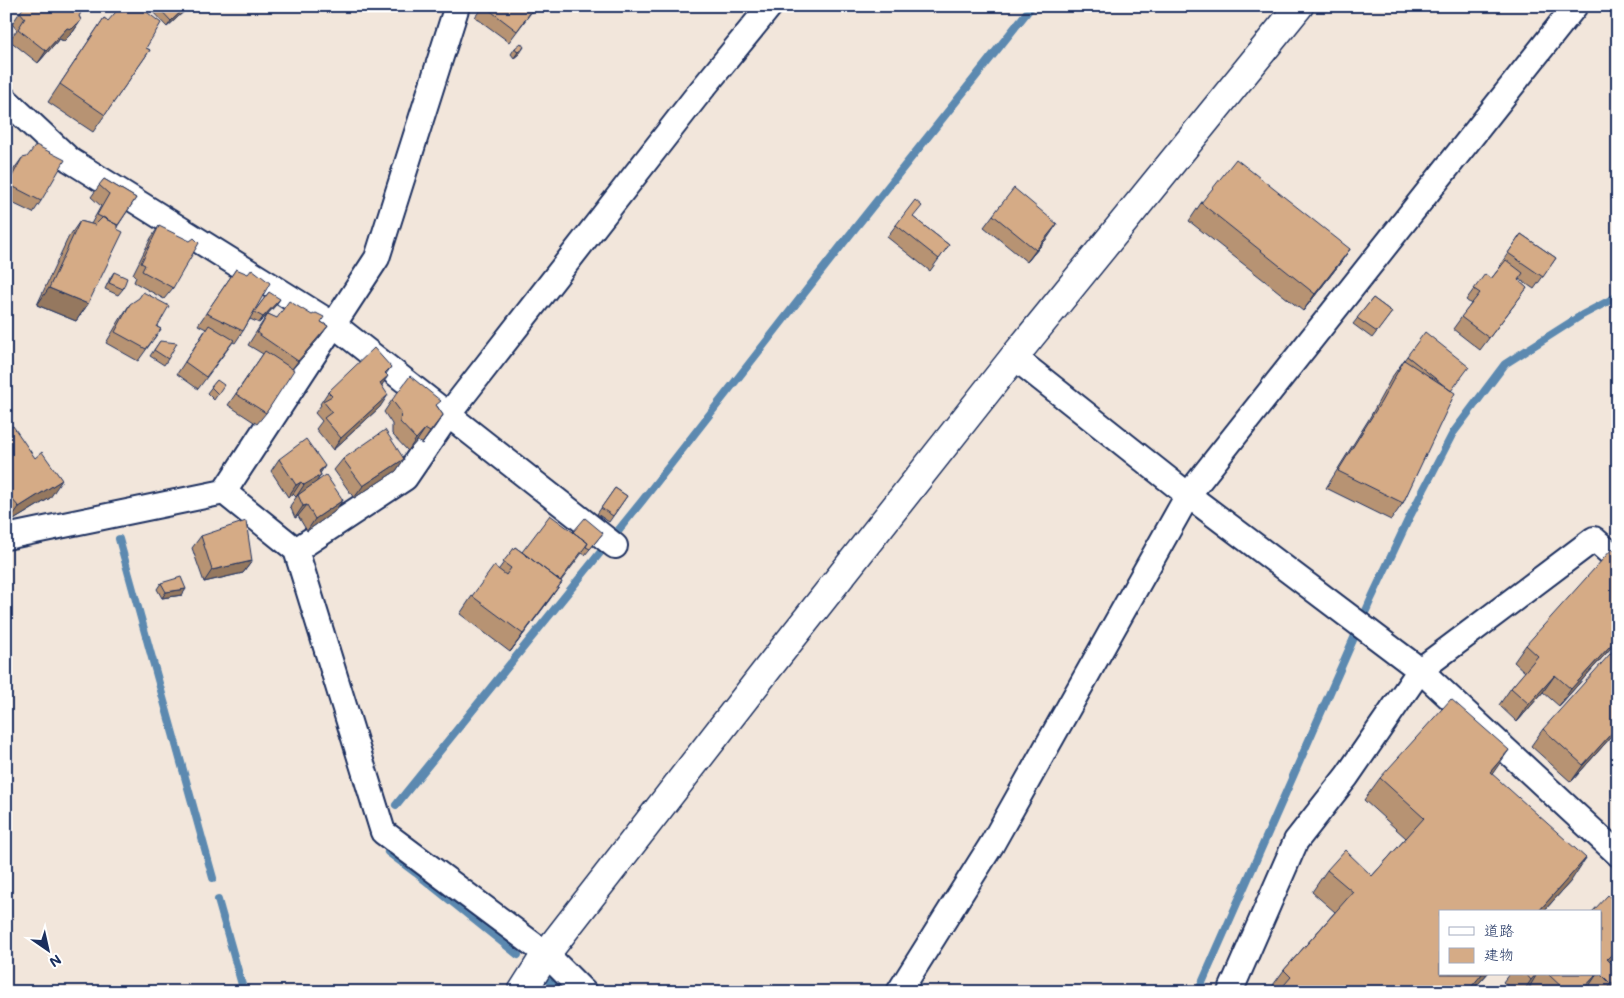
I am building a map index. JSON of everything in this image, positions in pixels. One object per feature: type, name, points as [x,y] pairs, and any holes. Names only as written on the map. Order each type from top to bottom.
[{"type":"street","points":[[6,537],[224,492],[377,258],[457,6]]},
{"type":"street","points":[[296,550],[405,478],[448,415],[695,98],[770,6]]},
{"type":"street","points":[[522,992],[546,954],[769,667],[1014,357],[1299,6]]},
{"type":"street","points":[[899,992],[992,844],[1188,495],[1575,6]]},
{"type":"street","points":[[6,100],[70,160],[334,325],[609,541]]},
{"type":"street","points":[[1014,357],[1188,495],[1420,670],[1618,854]]},
{"type":"street","points":[[224,492],[296,550],[383,832],[546,954],[584,992]]},
{"type":"street","points":[[1230,992],[1296,841],[1346,776],[1420,670],[1594,539],[1618,560]]},
{"type":"building","points":[[25,6],[85,6],[79,16],[81,20],[72,29],[67,28],[46,51],[18,29],[25,18],[20,12]]},
{"type":"building","points":[[121,6],[139,6],[161,23],[146,48],[150,50],[105,115],[60,84],[104,18],[108,21]]},
{"type":"building","points":[[157,6],[187,6],[171,21]]},
{"type":"building","points":[[484,6],[535,6],[517,31]]},
{"type":"building","points":[[521,43],[524,47],[518,52],[515,48]]},
{"type":"building","points":[[36,145],[65,160],[41,201],[8,184],[22,158],[27,157]]},
{"type":"building","points":[[1236,159],[1350,249],[1315,294],[1201,203]]},
{"type":"building","points":[[104,179],[136,198],[118,225],[97,215],[109,194],[99,185]]},
{"type":"building","points":[[1014,188],[1057,224],[1036,250],[993,215]]},
{"type":"building","points":[[915,200],[922,206],[913,217],[949,245],[939,259],[896,225]]},
{"type":"building","points":[[103,217],[117,225],[117,229],[123,232],[88,304],[49,288],[80,221],[95,225]]},
{"type":"building","points":[[159,226],[190,241],[194,238],[199,243],[173,288],[142,271],[145,265],[141,263]]},
{"type":"building","points":[[1521,234],[1556,258],[1543,277],[1508,253]]},
{"type":"building","points":[[1506,260],[1523,273],[1518,280],[1527,288],[1489,338],[1461,317],[1480,293],[1474,289],[1485,274],[1491,279]]},
{"type":"building","points":[[236,269],[248,274],[252,269],[270,283],[243,331],[206,313]]},
{"type":"building","points":[[114,272],[127,278],[123,289],[109,283]]},
{"type":"building","points":[[143,292],[169,306],[157,327],[161,329],[146,349],[115,332],[130,304],[139,298]]},
{"type":"building","points":[[269,292],[280,299],[263,317],[254,312]]},
{"type":"building","points":[[1373,298],[1392,312],[1377,332],[1357,318]]},
{"type":"building","points":[[289,301],[312,315],[316,313],[324,317],[321,322],[328,326],[298,361],[257,333],[268,314],[277,318]]},
{"type":"building","points":[[209,325],[234,340],[206,377],[185,362]]},
{"type":"building","points":[[1425,332],[1469,367],[1451,391],[1407,356]]},
{"type":"building","points":[[160,341],[177,343],[168,359],[154,350]]},
{"type":"building","points":[[374,348],[391,367],[385,373],[388,376],[380,383],[388,395],[341,438],[324,418],[332,412],[323,401],[332,396],[328,392]]},
{"type":"building","points":[[265,351],[294,370],[266,413],[236,394]]},
{"type":"building","points":[[1404,360],[1455,393],[1403,503],[1338,471],[1381,402]]},
{"type":"building","points":[[410,376],[441,401],[436,405],[443,415],[430,432],[425,429],[416,439],[400,422],[401,412],[392,400]]},
{"type":"building","points":[[217,380],[224,385],[218,394],[211,387]]},
{"type":"building","points":[[13,426],[35,458],[42,452],[62,480],[19,507],[11,498],[6,502],[6,429]]},
{"type":"building","points":[[385,430],[404,459],[363,486],[343,459]]},
{"type":"building","points":[[306,439],[325,466],[319,471],[321,475],[304,485],[301,482],[296,485],[279,459]]},
{"type":"building","points":[[326,475],[343,500],[315,519],[307,505],[303,506],[298,495]]},
{"type":"building","points":[[615,488],[627,496],[613,516],[601,508]]},
{"type":"building","points":[[550,515],[588,543],[560,581],[522,552]]},
{"type":"building","points":[[585,518],[603,533],[590,549],[586,547],[588,543],[573,532]]},
{"type":"building","points":[[246,521],[252,561],[212,570],[201,536]]},
{"type":"building","points":[[515,547],[562,582],[523,634],[472,596],[494,566],[506,575],[511,568],[503,562]]},
{"type":"building","points":[[1612,549],[1618,555],[1618,637],[1571,689],[1555,675],[1529,704],[1511,688],[1538,656],[1526,645]]},
{"type":"building","points":[[181,577],[186,589],[166,592],[161,583]]},
{"type":"building","points":[[1618,645],[1618,726],[1583,765],[1543,729]]},
{"type":"building","points":[[1451,699],[1509,750],[1490,772],[1586,858],[1540,910],[1439,910],[1439,976],[1480,976],[1467,992],[1278,992],[1291,977],[1284,970],[1353,892],[1327,870],[1345,850],[1372,876],[1424,818],[1380,778]]},
{"type":"building","points":[[1608,895],[1618,905],[1618,948],[1607,959],[1618,970],[1618,977],[1611,984],[1602,975],[1602,910],[1594,910]]},
{"type":"building","points":[[1550,976],[1595,976],[1580,992],[1567,992]]},
{"type":"waterway","points":[[396,805],[642,501],[848,237],[1032,6]]},
{"type":"waterway","points":[[1198,992],[1372,597],[1409,518],[1453,433],[1505,364],[1582,315],[1618,296]]},
{"type":"waterway","points":[[119,539],[213,878]]},
{"type":"waterway","points":[[388,852],[518,955]]},
{"type":"waterway","points":[[218,900],[244,992]]},
{"type":"waterway","points":[[550,982],[559,992]]}]
